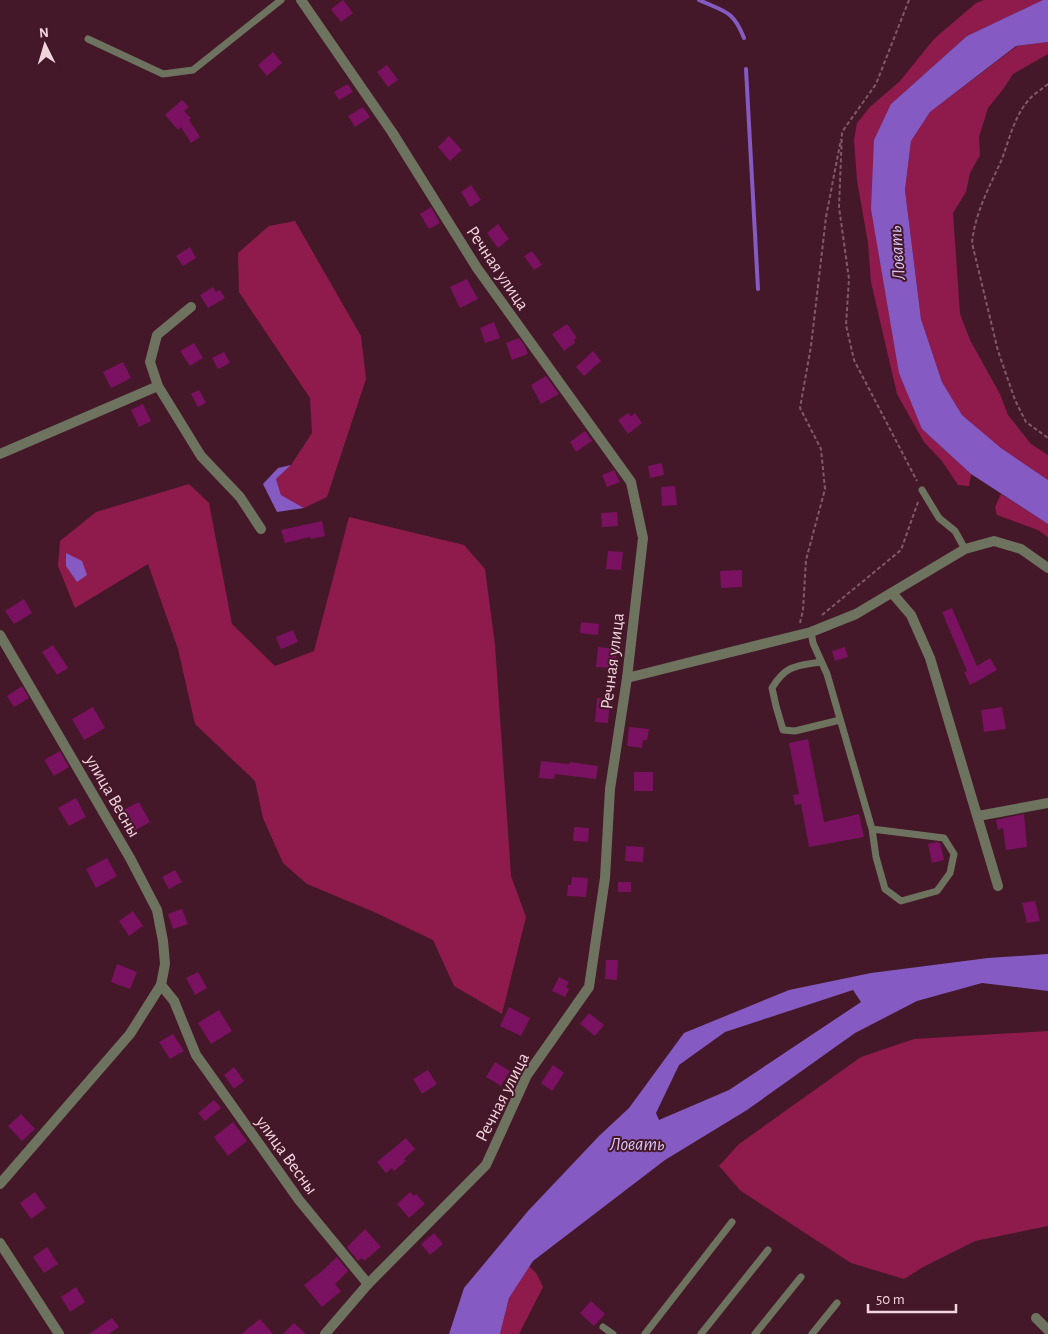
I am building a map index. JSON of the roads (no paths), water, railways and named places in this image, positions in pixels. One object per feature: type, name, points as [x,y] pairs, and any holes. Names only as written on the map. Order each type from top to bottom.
[{"type":"street","name":"Речная улица","points":[[301,0],[392,132],[476,268],[631,482],[643,538],[610,789],[605,878],[589,987],[527,1075],[486,1165],[368,1284],[325,1334]]},
{"type":"street","points":[[191,307],[157,335],[150,362],[158,386],[201,456],[240,497],[261,529]]},
{"type":"street","points":[[0,454],[158,386]]},
{"type":"street","points":[[626,678],[811,632],[856,614],[965,549],[994,541],[1021,549],[1048,568]]},
{"type":"street","points":[[892,593],[912,615],[930,658],[998,886]]},
{"type":"street","name":"улица Весны","points":[[0,635],[130,858],[157,910],[164,941],[165,964],[161,985],[130,1034],[0,1184]]},
{"type":"street","points":[[978,816],[1048,803]]},
{"type":"street","name":"улица Весны","points":[[161,985],[174,1001],[196,1054],[299,1200],[368,1284]]},
{"type":"street","points":[[0,1243],[59,1334]]},
{"type":"street","points":[[1036,1318],[1048,1330]]},
{"type":"lane","points":[[88,39],[163,74],[193,70],[281,0]]},
{"type":"lane","points":[[922,490],[939,518],[955,531],[965,549]]},
{"type":"lane","points":[[811,632],[813,643],[827,674],[872,829],[876,858],[885,889],[901,901],[937,892],[950,873],[954,854],[944,838],[872,829]]},
{"type":"lane","points":[[821,662],[797,666],[780,674],[772,688],[776,706],[784,730],[795,731],[840,720]]},
{"type":"lane","points":[[645,1334],[732,1222]]},
{"type":"lane","points":[[700,1334],[768,1250]]},
{"type":"lane","points":[[755,1334],[801,1277]]},
{"type":"lane","points":[[812,1334],[837,1303]]},
{"type":"lane","points":[[603,1327],[613,1334]]},
{"type":"water","name":"Ловать","points":[[1043,0],[1048,0],[1048,42],[1016,46],[930,112],[911,141],[905,190],[921,319],[942,382],[962,415],[1001,448],[1048,480],[1048,524],[971,474],[922,429],[899,373],[871,209],[874,140],[891,104],[967,36]]},
{"type":"water","points":[[291,465],[276,479],[281,495],[304,508],[277,512],[263,484],[278,468]]},
{"type":"water","points":[[66,553],[82,561],[87,575],[77,582],[66,566]]},
{"type":"water","name":"Ловать","points":[[1048,954],[1048,991],[982,983],[917,1001],[855,1033],[747,1110],[665,1160],[533,1261],[509,1298],[500,1334],[449,1334],[464,1288],[528,1211],[599,1136],[629,1108],[684,1033],[789,990],[871,973],[988,958]],"holes":[[[853,990],[861,1002],[729,1090],[659,1120],[656,1113],[679,1065],[725,1032]]]},
{"type":"waterway","points":[[699,0],[722,10],[732,17],[744,38]]},
{"type":"waterway","points":[[746,69],[758,289]]}]
